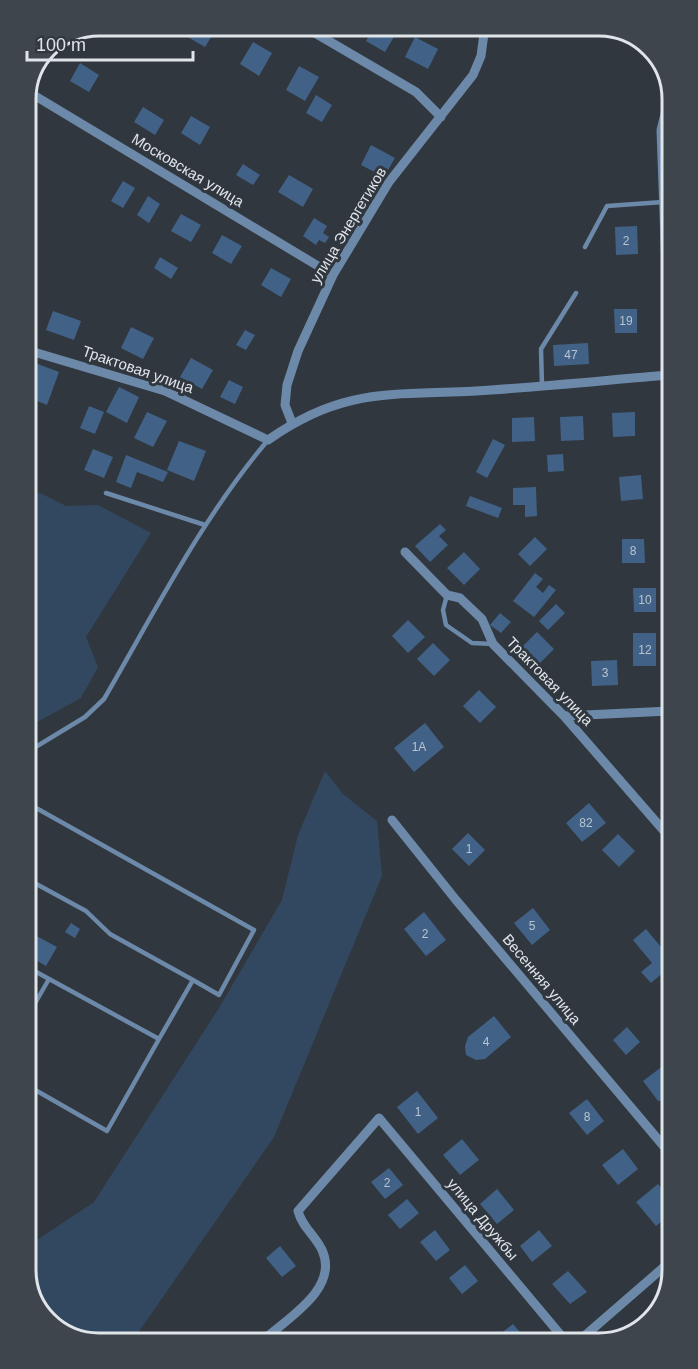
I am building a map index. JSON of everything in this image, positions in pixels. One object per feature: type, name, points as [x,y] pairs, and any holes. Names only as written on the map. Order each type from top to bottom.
[{"type":"street","points":[[320,36],[416,92],[441,117]]},
{"type":"street","name":"улица Энергетиков","points":[[292,423],[285,405],[287,386],[298,351],[333,275],[389,182],[473,75],[481,56],[484,36]]},
{"type":"street","name":"Московская улица","points":[[36,96],[333,275]]},
{"type":"street","points":[[662,123],[660,130],[662,178]]},
{"type":"street","name":"Трактовая улица","points":[[36,352],[103,370],[165,391],[268,440]]},
{"type":"street","points":[[268,440],[292,423],[323,407],[382,394],[542,386],[662,376]]},
{"type":"street","name":"Трактовая улица","points":[[405,552],[447,595],[460,598],[482,619],[493,644],[564,716],[662,830]]},
{"type":"street","points":[[564,716],[662,711]]},
{"type":"street","name":"Весенняя улица","points":[[392,820],[662,1144]]},
{"type":"street","name":"улица Дружбы","points":[[271,1333],[323,1284],[327,1267],[322,1249],[300,1220],[298,1210],[379,1118],[559,1333]]},
{"type":"street","points":[[587,1333],[662,1269]]},
{"type":"lane","points":[[585,247],[607,206],[662,202]]},
{"type":"lane","points":[[542,386],[541,349],[576,293]]},
{"type":"lane","points":[[36,746],[85,717],[104,699],[205,525],[245,467],[268,440]]},
{"type":"lane","points":[[106,493],[205,525]]},
{"type":"lane","points":[[447,595],[442,610],[446,625],[472,643],[493,644]]},
{"type":"lane","points":[[36,808],[254,930],[219,994],[110,934],[86,910],[36,884]]},
{"type":"lane","points":[[36,971],[159,1039]]},
{"type":"lane","points":[[36,1002],[49,979]]},
{"type":"lane","points":[[36,1090],[107,1131],[193,980]]},
{"type":"shaded area","points":[[36,492],[66,506],[98,505],[151,533],[86,637],[98,667],[81,698],[36,723]]},
{"type":"shaded area","points":[[325,771],[343,794],[377,821],[382,876],[274,1137],[138,1333],[95,1333],[71,1327],[54,1315],[44,1302],[37,1283],[36,1241],[94,1202],[219,1008],[282,900],[298,835]]},
{"type":"building","points":[[186,36],[212,36],[205,47]]},
{"type":"building","points":[[369,36],[394,36],[385,52],[366,41]]},
{"type":"building","points":[[415,37],[438,49],[428,69],[405,57]]},
{"type":"building","points":[[253,42],[272,53],[259,76],[240,64]]},
{"type":"building","points":[[80,63],[99,75],[89,92],[70,81]]},
{"type":"building","points":[[299,66],[319,77],[305,101],[286,90]]},
{"type":"building","points":[[316,95],[332,105],[322,122],[306,113]]},
{"type":"building","points":[[143,107],[164,120],[155,135],[134,122]]},
{"type":"building","points":[[191,116],[210,127],[200,145],[181,133]]},
{"type":"building","points":[[371,145],[395,158],[384,177],[361,165]]},
{"type":"building","points":[[243,164],[260,175],[253,185],[236,175]]},
{"type":"building","points":[[289,175],[313,189],[303,207],[278,192]]},
{"type":"building","points":[[123,181],[135,188],[123,208],[111,201]]},
{"type":"building","points":[[148,196],[160,204],[149,223],[137,215]]},
{"type":"building","points":[[181,214],[201,225],[191,242],[171,231]]},
{"type":"building","points":[[314,218],[327,226],[323,233],[329,237],[325,243],[319,240],[316,245],[303,236]]},
{"type":"building","points":[[637,226],[638,254],[616,255],[615,227]]},
{"type":"building","points":[[222,235],[242,246],[231,264],[212,253]]},
{"type":"building","points":[[160,257],[178,268],[171,279],[154,268]]},
{"type":"building","points":[[271,268],[291,279],[281,297],[261,285]]},
{"type":"building","points":[[614,309],[637,309],[637,333],[615,333]]},
{"type":"building","points":[[53,311],[81,321],[74,340],[46,330]]},
{"type":"building","points":[[131,327],[154,338],[143,359],[121,348]]},
{"type":"building","points":[[245,330],[255,335],[246,350],[236,345]]},
{"type":"building","points":[[588,343],[589,364],[554,366],[553,345]]},
{"type":"building","points":[[191,358],[213,370],[202,389],[180,377]]},
{"type":"building","points":[[36,363],[59,372],[47,405],[36,401]]},
{"type":"building","points":[[229,380],[243,387],[235,404],[220,397]]},
{"type":"building","points":[[119,387],[139,397],[127,423],[106,412]]},
{"type":"building","points":[[89,406],[104,412],[95,434],[80,428]]},
{"type":"building","points":[[147,412],[167,421],[153,447],[134,438]]},
{"type":"building","points":[[635,412],[635,436],[613,437],[612,413]]},
{"type":"building","points":[[583,416],[584,440],[561,441],[560,417]]},
{"type":"building","points":[[534,417],[535,441],[512,442],[512,418]]},
{"type":"building","points":[[493,439],[505,445],[487,478],[476,472]]},
{"type":"building","points":[[179,441],[206,451],[194,481],[167,470]]},
{"type":"building","points":[[93,449],[113,457],[104,478],[84,470]]},
{"type":"building","points":[[563,454],[564,471],[548,472],[547,455]]},
{"type":"building","points":[[126,455],[168,472],[163,482],[137,472],[131,488],[116,482]]},
{"type":"building","points":[[641,475],[643,499],[621,501],[619,477]]},
{"type":"building","points":[[536,487],[537,516],[525,517],[525,505],[513,505],[513,488]]},
{"type":"building","points":[[470,496],[502,508],[498,518],[466,506]]},
{"type":"building","points":[[440,524],[446,530],[439,536],[448,545],[430,562],[415,546]]},
{"type":"building","points":[[535,537],[547,549],[530,566],[518,554]]},
{"type":"building","points":[[622,539],[644,539],[645,563],[622,563]]},
{"type":"building","points":[[464,552],[480,569],[464,585],[447,568]]},
{"type":"building","points":[[535,573],[543,579],[536,587],[543,593],[549,585],[556,590],[534,617],[513,601]]},
{"type":"building","points":[[633,588],[656,588],[656,612],[634,612]]},
{"type":"building","points":[[556,604],[565,613],[548,630],[539,621]]},
{"type":"building","points":[[500,613],[511,622],[501,633],[490,625]]},
{"type":"building","points":[[408,620],[425,637],[408,653],[392,636]]},
{"type":"building","points":[[537,632],[554,649],[538,665],[521,648]]},
{"type":"building","points":[[633,633],[656,633],[656,666],[633,666]]},
{"type":"building","points":[[433,643],[450,660],[434,676],[417,659]]},
{"type":"building","points":[[617,660],[618,685],[592,686],[591,661]]},
{"type":"building","points":[[479,690],[496,707],[480,723],[463,706]]},
{"type":"building","points":[[425,723],[444,747],[414,772],[394,748]]},
{"type":"building","points":[[589,803],[606,823],[582,842],[566,823]]},
{"type":"building","points":[[468,833],[485,850],[469,866],[452,849]]},
{"type":"building","points":[[618,834],[635,851],[619,867],[602,850]]},
{"type":"building","points":[[533,908],[550,930],[532,945],[514,923]]},
{"type":"building","points":[[424,912],[446,940],[426,956],[404,929]]},
{"type":"building","points":[[71,923],[80,929],[75,938],[65,932]]},
{"type":"building","points":[[646,929],[662,948],[662,974],[651,983],[641,972],[652,963],[633,940]]},
{"type":"building","points":[[36,936],[57,947],[46,966],[36,960]]},
{"type":"building","points":[[494,1016],[511,1037],[485,1059],[476,1060],[466,1055],[465,1046],[468,1037]]},
{"type":"building","points":[[627,1027],[640,1042],[626,1055],[613,1040]]},
{"type":"building","points":[[662,1067],[662,1100],[658,1101],[643,1081]]},
{"type":"building","points":[[417,1091],[438,1118],[418,1134],[397,1107]]},
{"type":"building","points":[[587,1099],[604,1121],[587,1135],[569,1113]]},
{"type":"building","points":[[462,1139],[479,1160],[460,1175],[443,1155]]},
{"type":"building","points":[[623,1149],[638,1169],[618,1185],[602,1165]]},
{"type":"building","points":[[389,1168],[403,1185],[385,1199],[371,1182]]},
{"type":"building","points":[[658,1184],[662,1189],[662,1221],[656,1226],[636,1202]]},
{"type":"building","points":[[497,1189],[514,1210],[497,1224],[480,1204]]},
{"type":"building","points":[[407,1199],[419,1213],[400,1229],[388,1215]]},
{"type":"building","points":[[435,1230],[450,1250],[436,1261],[420,1242]]},
{"type":"building","points":[[539,1230],[552,1246],[532,1262],[520,1246]]},
{"type":"building","points":[[280,1246],[296,1266],[282,1277],[266,1258]]},
{"type":"building","points":[[465,1265],[478,1281],[462,1294],[449,1278]]},
{"type":"building","points":[[568,1271],[587,1292],[570,1304],[552,1284]]},
{"type":"building","points":[[513,1324],[521,1333],[502,1333]]}]
